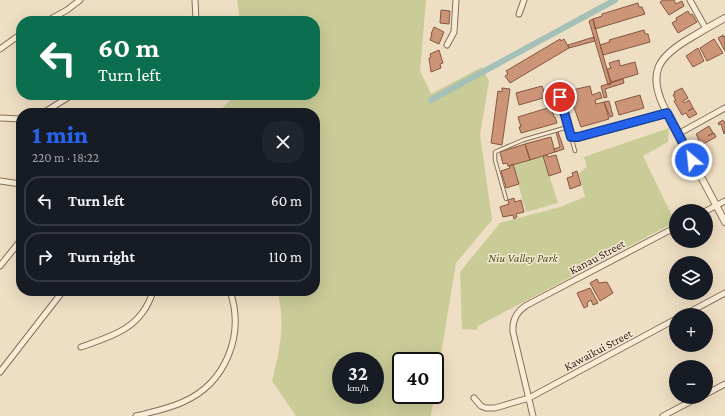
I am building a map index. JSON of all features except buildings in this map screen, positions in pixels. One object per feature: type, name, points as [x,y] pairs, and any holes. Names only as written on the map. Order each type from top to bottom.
[{"type":"street","points":[[56,16],[67,10],[80,0]]},
{"type":"street","points":[[195,0],[196,16]]},
{"type":"street","points":[[447,45],[454,32],[456,0]]},
{"type":"street","points":[[519,14],[524,0]]},
{"type":"street","points":[[690,0],[706,29]]},
{"type":"street","points":[[725,18],[671,50],[659,64],[656,76],[656,87],[667,113],[725,222]]},
{"type":"street","points":[[0,48],[16,37]]},
{"type":"street","points":[[51,108],[64,100]]},
{"type":"street","points":[[678,134],[725,108]]},
{"type":"street","points":[[0,118],[16,119]]},
{"type":"street","points":[[0,181],[16,183]]},
{"type":"street","points":[[713,208],[725,201]]},
{"type":"street","name":"Kanau Street","points":[[529,398],[513,327],[518,314],[527,305],[669,231]]},
{"type":"street","points":[[0,266],[16,246]]},
{"type":"street","points":[[697,308],[725,293]]},
{"type":"street","points":[[0,372],[59,296]]},
{"type":"street","points":[[81,347],[112,336],[131,325],[144,310],[151,296]]},
{"type":"street","points":[[136,416],[187,400],[206,387],[218,374],[227,358],[235,333],[235,315],[231,296]]},
{"type":"street","name":"Kawaikui Street","points":[[474,398],[481,406],[486,408],[495,408],[529,398],[669,323]]},
{"type":"street","points":[[713,390],[725,384]]},
{"type":"street","points":[[529,398],[533,416]]},
{"type":"street","points":[[663,416],[686,404]]},
{"type":"lane","points":[[560,97],[575,151]]},
{"type":"lane","points":[[571,137],[578,137],[667,113]]},
{"type":"lane","points":[[506,198],[495,160],[495,152],[523,140],[568,127]]},
{"type":"green space","points":[[237,0],[426,0],[420,71],[431,94],[482,67],[489,81],[480,134],[492,220],[456,263],[441,352],[392,352],[392,404],[433,404],[431,416],[296,416],[272,381],[281,336],[281,314],[278,296],[320,296],[320,108],[222,108],[231,100],[320,100],[320,16],[239,16]]},
{"type":"green space","name":"Niu Valley Park","points":[[669,128],[668,142],[643,156],[669,210],[669,225],[478,326],[477,330],[462,329],[460,272],[500,223],[560,207],[585,197],[579,173],[587,167],[584,157]]},
{"type":"green space","points":[[543,156],[558,203],[526,212],[513,164]]},
{"type":"waterway","points":[[431,100],[615,0]]},
{"type":"route","points":[[560,97],[571,137],[578,137],[667,113],[692,160]]}]
